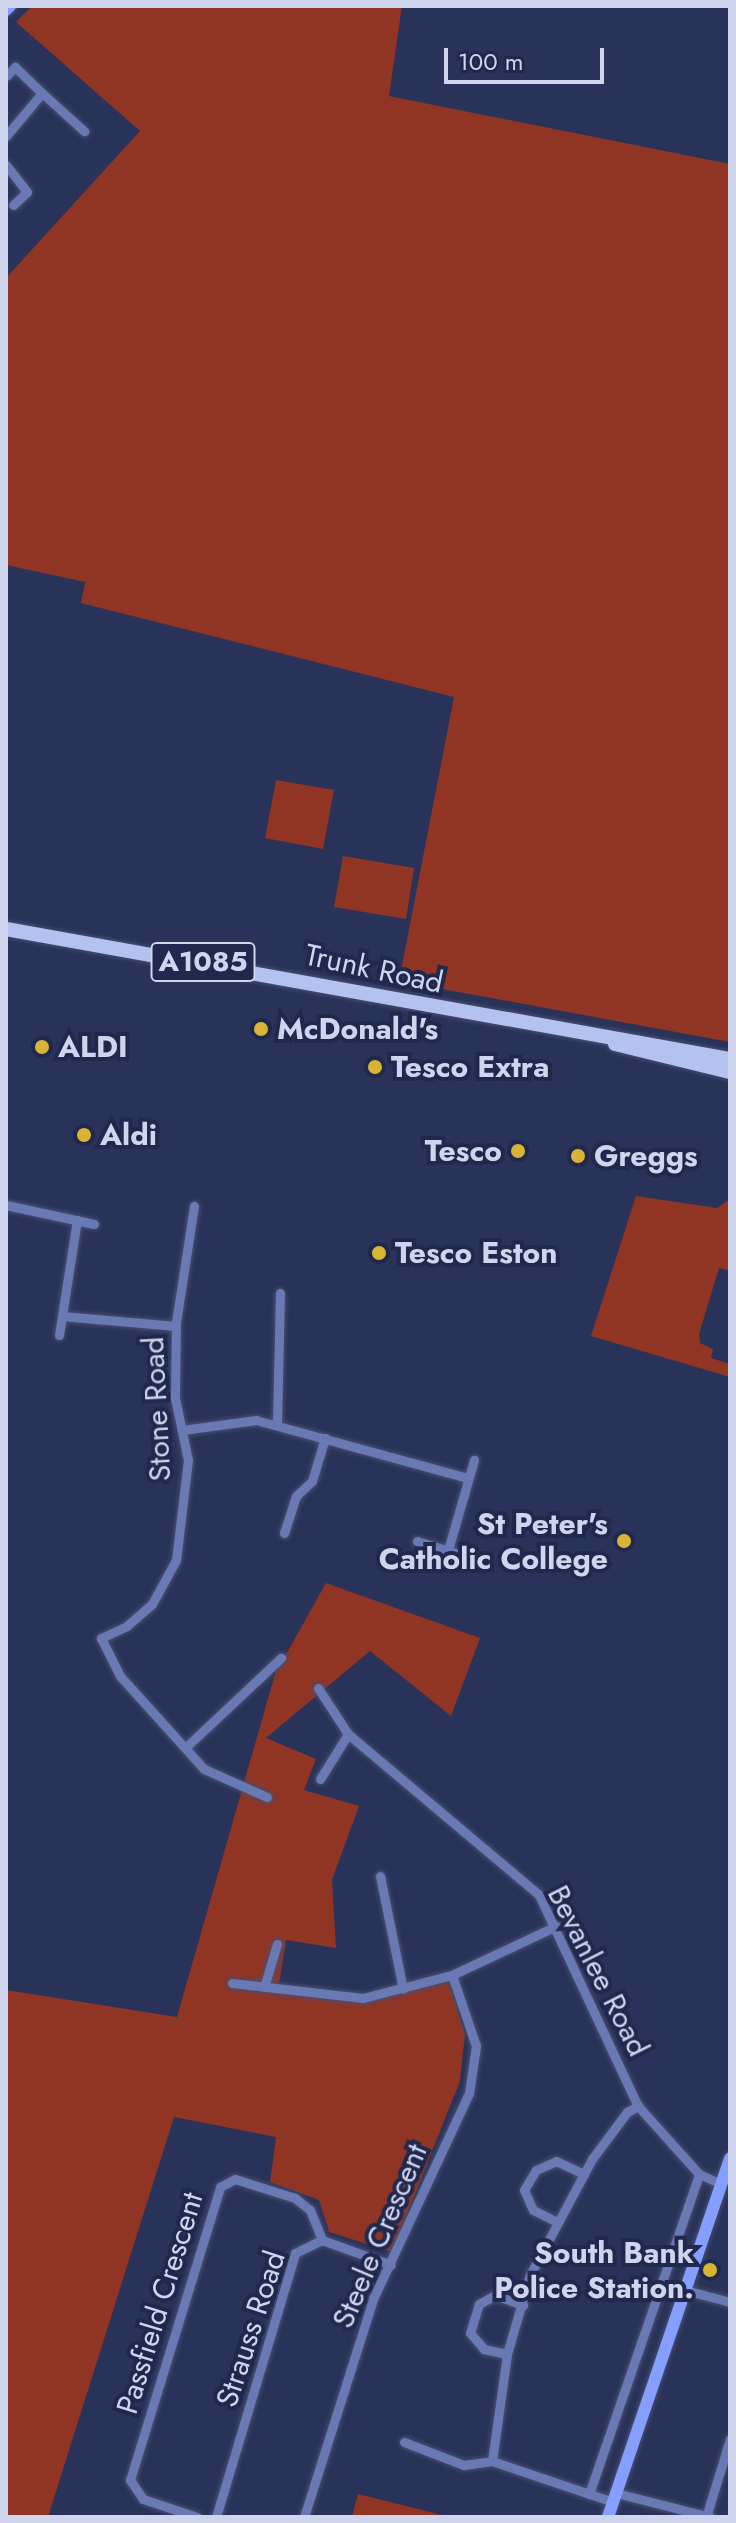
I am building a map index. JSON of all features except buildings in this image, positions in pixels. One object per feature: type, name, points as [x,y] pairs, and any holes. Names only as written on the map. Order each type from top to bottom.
[{"type":"main road","name":"Trunk Road","points":[[6,929],[332,984],[401,1003],[572,1033],[633,1038],[730,1059]]},
{"type":"main road","name":"A1085","points":[[572,1033],[730,1072]]},
{"type":"street","points":[[6,76],[15,67],[84,131]]},
{"type":"street","points":[[6,136],[42,93]]},
{"type":"street","points":[[6,165],[27,192],[13,205]]},
{"type":"street","points":[[6,1205],[94,1224]]},
{"type":"street","name":"Stone Road","points":[[185,1748],[120,1676],[101,1638],[127,1626],[152,1604],[176,1560],[186,1505],[188,1460],[175,1398],[176,1326],[194,1206]]},
{"type":"street","points":[[59,1335],[77,1220]]},
{"type":"street","points":[[277,1424],[280,1293]]},
{"type":"street","points":[[62,1316],[176,1326]]},
{"type":"street","points":[[182,1430],[256,1420],[468,1478]]},
{"type":"street","points":[[284,1533],[296,1496],[312,1481],[325,1438]]},
{"type":"street","points":[[448,1550],[474,1460]]},
{"type":"street","points":[[417,1541],[474,1559]]},
{"type":"street","points":[[267,1797],[204,1769],[185,1748],[281,1658]]},
{"type":"street","name":"Bevanlee Road","points":[[318,1688],[348,1734],[539,1895],[638,2106],[699,2174],[721,2184]]},
{"type":"street","points":[[320,1779],[348,1734]]},
{"type":"street","points":[[380,1876],[403,1989]]},
{"type":"street","points":[[232,1983],[363,1998],[452,1975],[556,1926]]},
{"type":"street","points":[[264,1987],[277,1944]]},
{"type":"street","name":"Steele Crescent","points":[[304,2517],[373,2299],[469,2093],[475,2068],[473,2030],[452,1975]]},
{"type":"street","points":[[492,2461],[507,2354],[530,2275],[584,2174],[627,2112],[638,2106]]},
{"type":"street","points":[[608,2517],[730,2158]]},
{"type":"street","points":[[557,2222],[533,2210],[524,2190],[536,2170],[556,2161],[584,2174]]},
{"type":"street","points":[[589,2494],[699,2174]]},
{"type":"street","name":"Passfield Crescent","points":[[197,2517],[143,2499],[130,2480],[220,2187],[235,2179],[295,2198],[310,2210],[322,2240]]},
{"type":"street","name":"Strauss Road","points":[[216,2517],[295,2253],[322,2240],[391,2265]]},
{"type":"street","points":[[685,2290],[730,2302]]},
{"type":"street","points":[[507,2354],[484,2349],[470,2333],[479,2304],[495,2295],[523,2305]]},
{"type":"street","points":[[404,2442],[464,2465],[492,2461],[589,2494],[708,2517],[729,2444]]},
{"type":"shaded area","points":[[32,6],[402,6],[389,96],[730,164],[730,1042],[399,981],[454,697],[81,603],[85,582],[6,565],[6,278],[140,131],[16,22]]},
{"type":"shaded area","points":[[276,780],[334,790],[323,849],[265,838]]},
{"type":"shaded area","points":[[343,856],[414,868],[406,919],[334,907]]},
{"type":"shaded area","points":[[636,1196],[717,1208],[730,1199],[730,1271],[719,1268],[699,1334],[700,1343],[713,1349],[711,1358],[730,1364],[730,1377],[591,1336]]},
{"type":"shaded area","points":[[326,1583],[480,1638],[451,1716],[370,1651],[266,1738],[316,1759],[304,1790],[359,1806],[332,1880],[336,1948],[286,1940],[278,1991],[367,2001],[448,1977],[465,2034],[460,2081],[392,2252],[329,2232],[319,2200],[270,2182],[276,2137],[174,2117],[48,2517],[6,2517],[6,1990],[177,2017],[275,1674]]},
{"type":"shaded area","points":[[358,2494],[450,2517],[352,2517]]},
{"type":"place","name":"McDonald's","points":[[261,1029]]},
{"type":"place","name":"ALDI","points":[[42,1047]]},
{"type":"place","name":"Tesco Extra","points":[[375,1067]]},
{"type":"place","name":"Aldi","points":[[84,1135]]},
{"type":"place","name":"Tesco","points":[[518,1151]]},
{"type":"place","name":"Greggs","points":[[578,1156]]},
{"type":"place","name":"Tesco Eston","points":[[379,1253]]},
{"type":"place","name":"St Peter's Catholic College","points":[[624,1541]]},
{"type":"place","name":"South Bank Police Station.","points":[[710,2270]]}]
